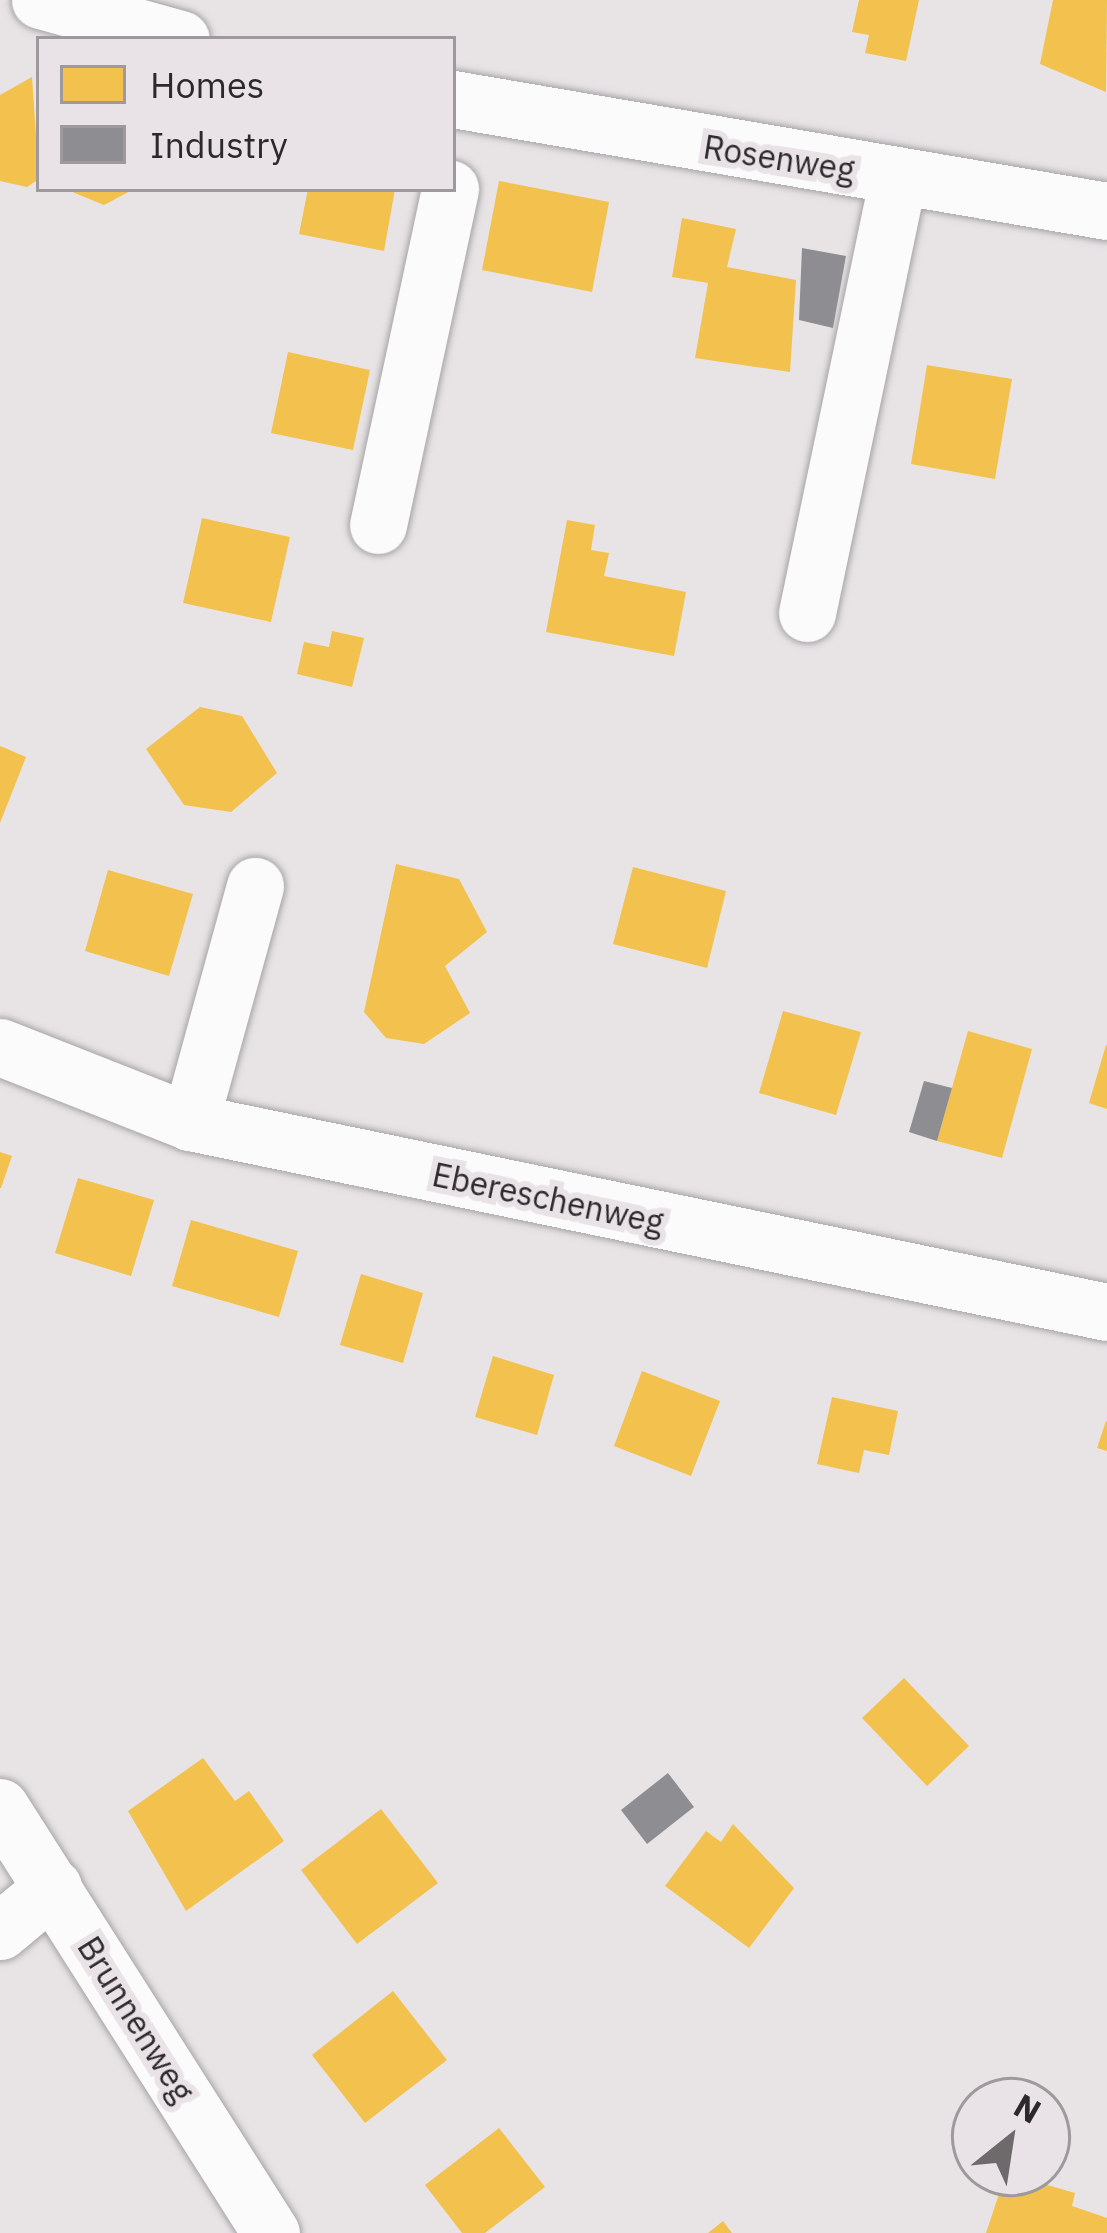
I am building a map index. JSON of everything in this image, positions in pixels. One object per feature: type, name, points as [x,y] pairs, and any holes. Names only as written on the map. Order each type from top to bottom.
[{"type":"street","points":[[40,0],[172,36]]},
{"type":"street","points":[[184,36],[195,0]]},
{"type":"street","points":[[456,148],[461,100]]},
{"type":"street","name":"Rosenweg","points":[[461,100],[1107,211]]},
{"type":"street","points":[[806,613],[898,178]]},
{"type":"street","points":[[378,525],[449,192]]},
{"type":"street","points":[[190,1122],[255,886]]},
{"type":"street","name":"Ebereschenweg","points":[[0,1047],[190,1122],[1107,1312]]},
{"type":"street","name":"Brunnenweg","points":[[0,1807],[271,2233]]},
{"type":"street","points":[[0,1931],[53,1887]]},
{"type":"building: Homes","points":[[859,0],[919,0],[906,61],[865,53],[869,35],[852,32]]},
{"type":"building: Homes","points":[[1053,0],[1107,0],[1106,92],[1040,64]]},
{"type":"building: Homes","points":[[32,77],[36,181],[27,187],[0,181],[0,95]]},
{"type":"building: Homes","points":[[499,181],[609,202],[592,292],[482,270]]},
{"type":"building: Homes","points":[[72,192],[128,192],[104,205]]},
{"type":"building: Homes","points":[[307,192],[394,192],[384,251],[299,234]]},
{"type":"building: Homes","points":[[682,218],[736,229],[727,267],[796,280],[790,372],[695,358],[708,283],[672,277]]},
{"type":"building: Homes","points":[[288,352],[370,370],[353,450],[271,433]]},
{"type":"building: Homes","points":[[927,365],[1012,379],[995,479],[911,464]]},
{"type":"building: Homes","points":[[202,518],[290,537],[271,622],[183,603]]},
{"type":"building: Homes","points":[[567,520],[595,525],[591,550],[609,553],[604,576],[686,592],[674,656],[546,632]]},
{"type":"building: Homes","points":[[332,631],[364,638],[352,687],[297,674],[304,642],[329,647]]},
{"type":"building: Homes","points":[[200,707],[242,716],[277,773],[231,812],[184,805],[146,749]]},
{"type":"building: Homes","points":[[0,746],[26,757],[0,823]]},
{"type":"building: Homes","points":[[396,864],[459,879],[487,932],[445,966],[470,1013],[424,1044],[386,1038],[364,1012]]},
{"type":"building: Homes","points":[[633,867],[726,891],[707,968],[613,944]]},
{"type":"building: Homes","points":[[108,870],[193,894],[169,976],[85,951]]},
{"type":"building: Homes","points":[[783,1011],[861,1032],[836,1115],[759,1093]]},
{"type":"building: Homes","points":[[968,1031],[1032,1049],[1002,1158],[937,1141]]},
{"type":"building: Homes","points":[[1107,1046],[1107,1109],[1089,1103]]},
{"type":"building: Homes","points":[[0,1152],[12,1156],[1,1188],[0,1188]]},
{"type":"building: Homes","points":[[78,1178],[154,1200],[131,1276],[55,1253]]},
{"type":"building: Homes","points":[[191,1220],[298,1251],[279,1317],[172,1286]]},
{"type":"building: Homes","points":[[361,1274],[423,1293],[403,1363],[340,1345]]},
{"type":"building: Homes","points":[[493,1356],[554,1375],[537,1435],[475,1417]]},
{"type":"building: Homes","points":[[642,1371],[720,1401],[691,1476],[614,1446]]},
{"type":"building: Homes","points":[[832,1397],[898,1411],[889,1455],[864,1450],[859,1473],[817,1464]]},
{"type":"building: Homes","points":[[1107,1422],[1107,1451],[1097,1448]]},
{"type":"building: Homes","points":[[904,1678],[969,1746],[927,1786],[862,1718]]},
{"type":"building: Homes","points":[[203,1758],[235,1801],[249,1791],[284,1841],[186,1911],[128,1811]]},
{"type":"building: Homes","points":[[381,1809],[438,1883],[357,1944],[301,1870]]},
{"type":"building: Homes","points":[[733,1824],[794,1888],[749,1948],[665,1886],[706,1831],[721,1842]]},
{"type":"building: Homes","points":[[393,1991],[447,2060],[365,2123],[312,2055]]},
{"type":"building: Homes","points":[[499,2128],[545,2187],[485,2233],[462,2233],[425,2185]]},
{"type":"building: Homes","points":[[1071,2192],[1075,2193],[1072,2206],[1107,2218],[1107,2233],[986,2233],[998,2197],[1071,2197]]},
{"type":"building: Homes","points":[[723,2221],[732,2233],[708,2233]]},
{"type":"building: Industry","points":[[802,248],[846,256],[833,328],[799,320]]},
{"type":"building: Industry","points":[[924,1081],[952,1088],[937,1141],[909,1132]]},
{"type":"building: Industry","points":[[668,1773],[694,1807],[647,1844],[621,1810]]}]
